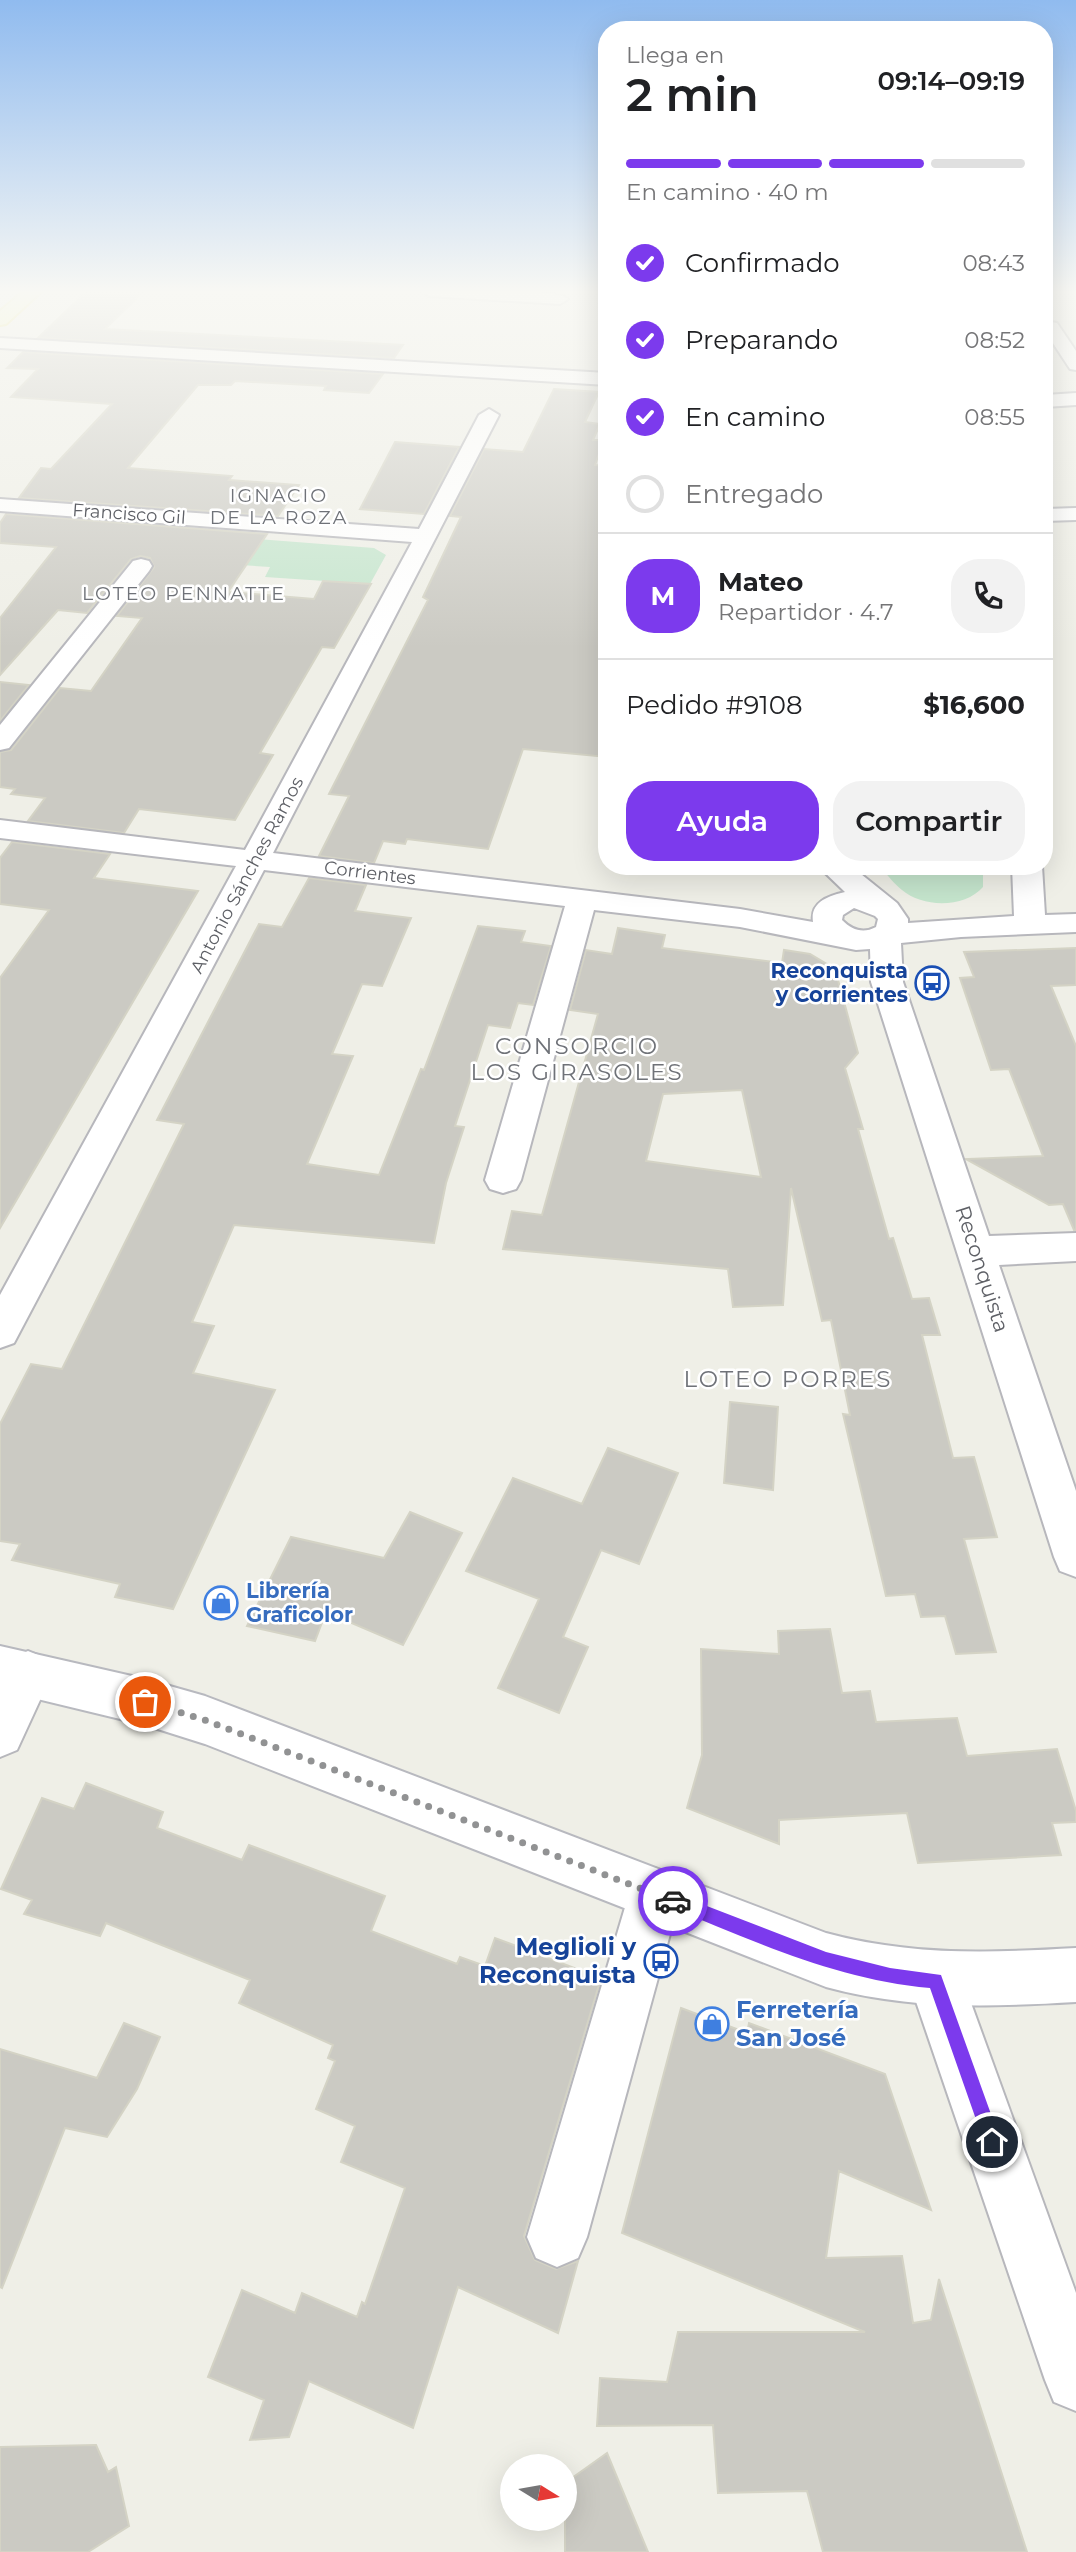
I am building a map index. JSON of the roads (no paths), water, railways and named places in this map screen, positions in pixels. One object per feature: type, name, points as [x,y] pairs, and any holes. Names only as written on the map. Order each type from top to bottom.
[{"type":"street","name":"Antonio Sánches Ramos","points":[[0,1332],[16,1269],[255,860],[491,410]]},
{"type":"street","name":"Francisco Gil","points":[[0,505],[425,536]]},
{"type":"street","points":[[1053,515],[1076,514]]},
{"type":"street","points":[[0,743],[141,566]]},
{"type":"street","name":"Corrientes","points":[[0,829],[740,918],[838,922],[869,941],[885,922]]},
{"type":"street","name":"Reconquista","points":[[828,875],[838,922],[887,982]]},
{"type":"street","points":[[841,875],[885,922],[961,926],[1076,923]]},
{"type":"street","points":[[1028,875],[1031,924]]},
{"type":"street","points":[[503,1180],[582,899]]},
{"type":"street","name":"Reconquista","points":[[885,922],[887,982],[1076,1557]]},
{"type":"street","points":[[976,1251],[1076,1247]]},
{"type":"street","points":[[0,1733],[14,1671],[145,1702],[205,1720],[826,1960],[890,1976],[936,1981],[1076,1975]]},
{"type":"street","points":[[557,2237],[655,1894]]},
{"type":"street","points":[[936,1981],[1076,2380]]},
{"type":"place","name":"Reconquista y Corrientes","points":[[932,983]]},
{"type":"place","name":"Librería Graficolor","points":[[221,1603]]},
{"type":"place","name":"Meglioli y Reconquista","points":[[661,1961]]},
{"type":"place","name":"Ferretería San José","points":[[712,2024]]},
{"type":"district","name":"IGNACIO DE LA ROZA","points":[[279,506]]},
{"type":"district","name":"LOTEO PENNATTE","points":[[184,593]]},
{"type":"district","name":"CONSORCIO LOS GIRASOLES","points":[[577,1059]]},
{"type":"district","name":"LOTEO PORRES","points":[[788,1379]]}]
